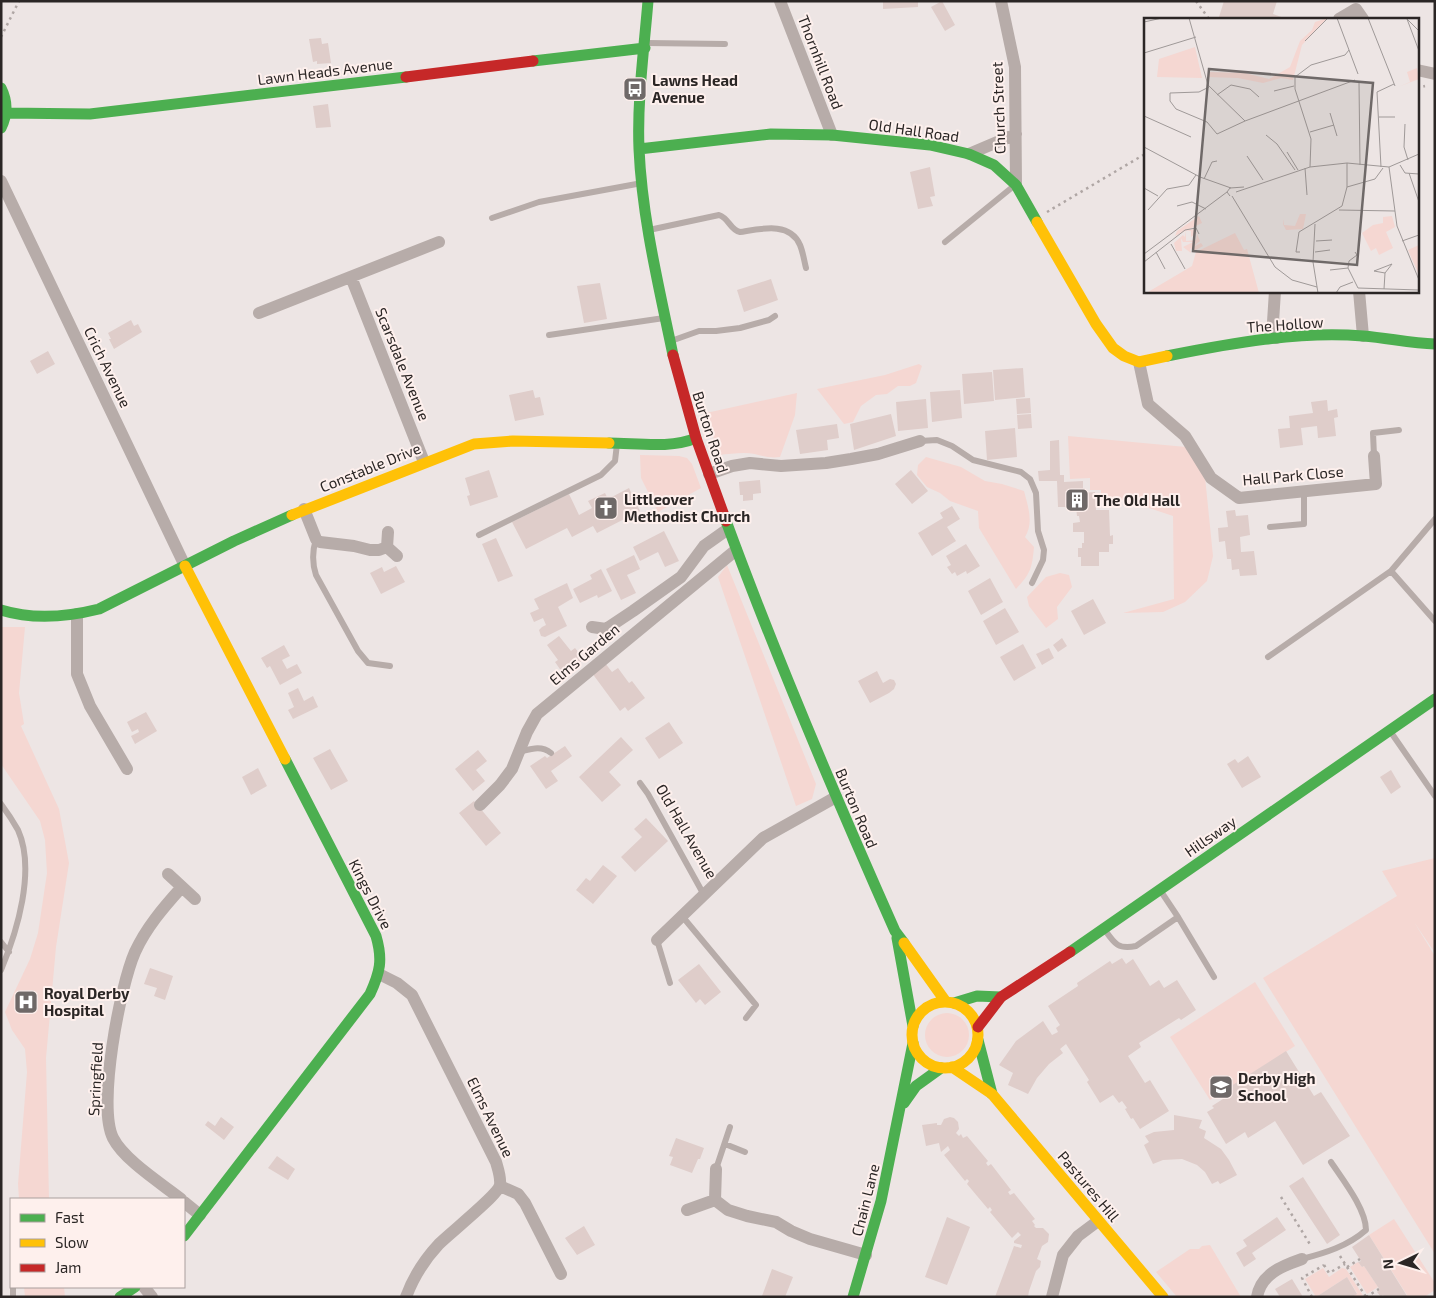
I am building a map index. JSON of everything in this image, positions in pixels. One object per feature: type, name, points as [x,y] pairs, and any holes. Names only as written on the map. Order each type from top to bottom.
[{"type":"street","name":"Burton Road","points":[[648,1],[638,149],[648,230],[670,341],[696,438],[736,550],[836,797],[895,931],[913,1026]]},
{"type":"street","name":"Thornhill Road","points":[[780,1],[832,135]]},
{"type":"street","name":"Church Street","points":[[1001,1],[1015,67],[1016,185]]},
{"type":"street","points":[[1341,18],[1356,9],[1362,18]]},
{"type":"street","name":"Lawn Heads Avenue","points":[[7,113],[90,114],[123,111],[645,45]]},
{"type":"street","points":[[1418,70],[1435,74]]},
{"type":"street","points":[[1,88],[6,100],[7,113],[1,128]]},
{"type":"street","name":"Old Hall Road","points":[[638,149],[771,134],[832,135],[930,145],[970,154],[994,165],[1016,185],[1110,346],[1126,358],[1139,362]]},
{"type":"street","points":[[970,154],[1016,134]]},
{"type":"street","name":"Crich Avenue","points":[[1,181],[185,566]]},
{"type":"street","points":[[259,313],[439,242]]},
{"type":"street","name":"Scarsdale Avenue","points":[[351,277],[424,462]]},
{"type":"street","points":[[1274,292],[1273,322],[1276,338]]},
{"type":"street","points":[[1359,292],[1363,336]]},
{"type":"street","name":"The Hollow","points":[[1139,362],[1239,342],[1298,336],[1363,336],[1409,343],[1435,344]]},
{"type":"street","name":"Hall Park Close","points":[[1139,362],[1148,404],[1185,436],[1211,478],[1239,498],[1376,484],[1374,456]]},
{"type":"street","name":"Constable Drive","points":[[1,610],[33,615],[77,614],[99,609],[234,541],[304,509],[474,444],[495,442],[661,444],[687,442],[696,438]]},
{"type":"street","points":[[709,474],[732,466],[750,463],[781,466],[842,460],[878,454],[920,440]]},
{"type":"street","points":[[304,509],[316,539],[326,543],[370,550],[379,550],[387,547]]},
{"type":"street","points":[[592,627],[606,629],[664,590],[681,577],[704,546],[728,529]]},
{"type":"street","points":[[387,547],[388,532]]},
{"type":"street","points":[[387,547],[397,556]]},
{"type":"street","name":"Elms Garden","points":[[480,805],[512,769],[537,714],[736,550]]},
{"type":"street","name":"Kings Drive","points":[[185,566],[376,936],[381,953],[379,974],[370,994],[185,1235]]},
{"type":"street","points":[[77,614],[77,674],[90,706],[126,770]]},
{"type":"street","name":"Hillsway","points":[[978,1028],[1001,997],[1104,929],[1435,699]]},
{"type":"street","name":"Old Hall Avenue","points":[[657,940],[763,838],[836,797]]},
{"type":"street","points":[[168,874],[195,899]]},
{"type":"street","name":"Springfield","points":[[179,1198],[123,1152],[113,1139],[108,1115],[109,1084],[117,1018],[131,963],[139,944],[151,924],[181,888]]},
{"type":"street","name":"Burton Road","points":[[895,931],[950,1002]]},
{"type":"street","name":"Elms Avenue","points":[[379,974],[397,982],[412,995],[496,1162],[500,1176],[500,1186]]},
{"type":"street","points":[[950,1002],[963,1006],[972,1016],[978,1028],[978,1040],[974,1052],[964,1062],[947,1068],[932,1065],[917,1052],[913,1043],[913,1026],[919,1015],[927,1007],[939,1002],[950,1002],[977,996],[1001,997]]},
{"type":"street","name":"Pastures Hill","points":[[978,1040],[992,1094]]},
{"type":"street","name":"Chain Lane","points":[[853,1297],[881,1201],[901,1110],[913,1043]]},
{"type":"street","name":"Chain Lane","points":[[901,1110],[916,1086],[947,1068]]},
{"type":"street","name":"Pastures Hill","points":[[947,1068],[992,1094],[1163,1297]]},
{"type":"street","points":[[715,1200],[716,1169]]},
{"type":"street","points":[[406,1297],[416,1275],[437,1246],[494,1195],[500,1186],[518,1194],[525,1202],[561,1274]]},
{"type":"street","points":[[715,1200],[728,1210],[776,1222],[810,1239],[866,1255]]},
{"type":"street","points":[[687,1210],[715,1200]]},
{"type":"street","points":[[185,1203],[200,1215]]},
{"type":"street","points":[[1052,1297],[1063,1255],[1078,1236],[1098,1221]]},
{"type":"street","points":[[1257,1297],[1258,1290],[1266,1277],[1282,1266],[1302,1259]]},
{"type":"street","points":[[120,1297],[134,1288]]},
{"type":"lane","points":[[645,45],[725,44]]},
{"type":"lane","points":[[492,218],[539,202],[642,183]]},
{"type":"lane","points":[[945,242],[1016,185]]},
{"type":"lane","points":[[648,230],[719,215],[726,218],[736,231],[740,232],[769,228],[783,230],[794,235],[800,244],[806,268]]},
{"type":"lane","points":[[670,341],[698,331],[740,328],[769,320],[775,316]]},
{"type":"lane","points":[[549,335],[665,318]]},
{"type":"lane","points":[[1374,456],[1373,433],[1399,430]]},
{"type":"lane","points":[[920,440],[938,440],[952,446],[973,460],[1021,472],[1030,479],[1036,493],[1038,532],[1044,550],[1043,560],[1032,582]]},
{"type":"lane","points":[[478,535],[601,476],[615,461],[617,443]]},
{"type":"lane","points":[[1270,527],[1304,524],[1304,492]]},
{"type":"lane","points":[[1268,657],[1344,602],[1391,571],[1435,518]]},
{"type":"lane","points":[[316,539],[312,549],[313,566],[316,576],[358,651],[368,663],[390,666]]},
{"type":"lane","points":[[1391,571],[1435,621]]},
{"type":"lane","points":[[1389,730],[1435,796]]},
{"type":"lane","points":[[519,752],[540,748],[551,753]]},
{"type":"lane","name":"Old Hall Avenue","points":[[640,783],[704,895]]},
{"type":"lane","points":[[1,804],[18,830],[25,868],[17,923],[9,952],[2,964]]},
{"type":"lane","points":[[1159,890],[1214,977]]},
{"type":"lane","points":[[682,916],[756,1005],[746,1018]]},
{"type":"lane","points":[[1104,929],[1113,942],[1120,947],[1128,948],[1136,946],[1178,918]]},
{"type":"lane","points":[[657,940],[670,983]]},
{"type":"lane","points":[[1,942],[9,952]]},
{"type":"lane","points":[[716,1169],[730,1127]]},
{"type":"lane","points":[[725,1144],[745,1152]]},
{"type":"lane","points":[[1302,1259],[1343,1245],[1359,1237],[1366,1230],[1366,1221],[1331,1162]]},
{"type":"path","points":[[1,38],[19,1]]},
{"type":"path","points":[[1196,1],[1207,18]]},
{"type":"path","points":[[1036,219],[1144,155]]},
{"type":"path","points":[[1281,1197],[1329,1273],[1360,1259]]},
{"type":"path","points":[[1339,1255],[1366,1297],[1379,1289]]},
{"type":"path","points":[[1312,1297],[1302,1278],[1324,1265]]},
{"type":"shaded area","points":[[919,364],[922,366],[916,383],[910,386],[898,386],[887,394],[876,395],[861,406],[853,422],[844,424],[817,389],[885,375]]},
{"type":"shaded area","points":[[797,393],[795,415],[780,457],[744,453],[719,455],[706,413]]},
{"type":"shaded area","points":[[1068,436],[1186,447],[1205,477],[1213,556],[1207,581],[1185,602],[1163,612],[1123,613],[1174,599],[1173,516],[1125,500],[1101,500],[1101,490],[1090,490],[1090,478],[1070,479]]},
{"type":"shaded area","points":[[640,455],[687,458],[692,464],[701,488],[658,512],[641,478]]},
{"type":"shaded area","points":[[926,457],[961,467],[985,481],[1024,491],[1030,520],[1025,537],[1034,547],[1030,570],[1016,589],[979,528],[978,511],[950,501],[940,493],[927,487],[917,475],[918,465]]},
{"type":"shaded area","points":[[727,565],[816,784],[812,799],[796,806],[718,577]]},
{"type":"shaded area","points":[[1060,573],[1069,575],[1072,587],[1057,607],[1058,619],[1046,628],[1029,606],[1027,597],[1046,577]]},
{"type":"shaded area","points":[[1,627],[25,627],[19,693],[24,724],[21,726],[59,809],[69,863],[56,947],[46,1058],[49,1198],[19,1198],[18,1184],[27,1072],[25,1049],[12,1030],[5,1012],[30,959],[38,933],[47,873],[45,840],[40,821],[1,764]]},
{"type":"shaded area","points":[[1435,858],[1435,953],[1414,922],[1435,956],[1435,1254],[1263,978],[1397,896],[1382,871]]},
{"type":"shaded area","points":[[1255,982],[1295,1046],[1210,1100],[1170,1037]]},
{"type":"shaded area","points":[[943,1013],[951,1013],[963,1019],[969,1035],[963,1051],[951,1057],[943,1057],[931,1051],[925,1039],[925,1031],[931,1019]]},
{"type":"shaded area","points":[[1394,1219],[1435,1283],[1435,1290],[1424,1297],[1405,1297],[1407,1295],[1369,1235]]},
{"type":"shaded area","points":[[1210,1245],[1241,1297],[1177,1297],[1156,1272],[1190,1249],[1199,1249],[1202,1246]]},
{"type":"shaded area","points":[[1358,1262],[1362,1267],[1364,1266],[1378,1287],[1367,1294],[1350,1267]]},
{"type":"shaded area","points":[[1323,1268],[1329,1277],[1342,1268],[1346,1269],[1364,1297],[1352,1297],[1357,1293],[1347,1277],[1316,1297],[1305,1279]]},
{"type":"shaded area","points":[[24,1288],[64,1288],[65,1297],[25,1297]]},
{"type":"building","points":[[883,1],[918,1],[918,7],[883,9]]},
{"type":"building","points":[[942,1],[955,25],[945,31],[931,7]]},
{"type":"building","points":[[1224,1],[1277,1],[1273,14],[1284,18],[1220,18],[1219,17]]},
{"type":"building","points":[[321,38],[322,44],[328,43],[331,63],[317,64],[317,61],[313,62],[309,39]]},
{"type":"building","points":[[328,104],[331,127],[316,128],[313,106]]},
{"type":"building","points":[[930,167],[935,196],[930,197],[933,206],[918,209],[910,172]]},
{"type":"building","points":[[771,279],[778,300],[744,312],[737,290]]},
{"type":"building","points":[[600,283],[607,319],[584,323],[577,286]]},
{"type":"building","points":[[131,320],[134,326],[138,324],[142,332],[114,349],[108,333]]},
{"type":"building","points":[[48,351],[55,364],[37,374],[30,361]]},
{"type":"building","points":[[1023,368],[1025,397],[995,400],[993,370]]},
{"type":"building","points":[[992,372],[994,401],[964,404],[962,374]]},
{"type":"building","points":[[533,390],[535,398],[540,397],[544,415],[515,421],[509,395]]},
{"type":"building","points":[[960,390],[962,418],[932,422],[930,392]]},
{"type":"building","points":[[1030,398],[1031,413],[1017,414],[1016,399]]},
{"type":"building","points":[[926,399],[928,428],[898,431],[896,402]]},
{"type":"building","points":[[1327,400],[1328,411],[1337,409],[1338,417],[1334,418],[1336,436],[1318,438],[1317,426],[1301,428],[1303,445],[1280,448],[1278,429],[1290,428],[1289,416],[1313,413],[1311,402]]},
{"type":"building","points":[[891,414],[896,436],[854,450],[850,424]]},
{"type":"building","points":[[1031,414],[1032,428],[1018,429],[1017,415]]},
{"type":"building","points":[[837,424],[839,438],[827,440],[828,450],[800,454],[796,430]]},
{"type":"building","points":[[1015,428],[1017,457],[987,460],[985,431]]},
{"type":"building","name":"The Old Hall","points":[[1059,440],[1060,475],[1064,475],[1064,482],[1083,481],[1083,493],[1095,492],[1096,510],[1109,510],[1110,536],[1113,535],[1113,544],[1109,544],[1109,552],[1099,552],[1099,566],[1081,566],[1078,548],[1082,548],[1082,543],[1084,543],[1084,532],[1073,532],[1073,523],[1080,522],[1076,507],[1058,507],[1057,481],[1039,481],[1038,471],[1050,470],[1050,441]]},
{"type":"building","points":[[489,470],[498,497],[470,506],[467,496],[470,495],[465,478]]},
{"type":"building","points":[[911,470],[928,491],[912,504],[895,484]]},
{"type":"building","points":[[760,480],[761,493],[753,494],[753,500],[743,501],[743,495],[740,495],[739,482]]},
{"type":"building","points":[[629,488],[640,511],[597,533],[593,526],[572,537],[567,528],[526,549],[512,522],[569,494],[579,515],[592,508],[588,501],[605,493],[608,499]]},
{"type":"building","points":[[952,506],[960,519],[947,527],[956,541],[932,556],[918,533],[943,518],[940,513]]},
{"type":"building","points":[[1235,510],[1236,516],[1248,515],[1250,535],[1240,537],[1241,552],[1254,551],[1257,575],[1240,576],[1239,569],[1232,570],[1231,559],[1227,559],[1225,541],[1219,542],[1218,528],[1228,527],[1226,511]]},
{"type":"building","points":[[664,531],[679,561],[665,567],[658,552],[640,561],[633,547]]},
{"type":"building","points":[[496,538],[513,576],[498,582],[482,544]]},
{"type":"building","points":[[966,544],[980,566],[967,574],[966,571],[957,576],[955,572],[952,574],[947,567],[951,565],[946,556]]},
{"type":"building","points":[[634,555],[640,569],[627,575],[636,593],[621,600],[606,569]]},
{"type":"building","points":[[396,566],[405,582],[381,594],[370,573],[382,567],[384,572]]},
{"type":"building","points":[[601,569],[612,591],[598,598],[597,595],[580,603],[573,589],[592,579],[590,575]]},
{"type":"building","points":[[990,578],[1003,602],[981,615],[968,591]]},
{"type":"building","points":[[567,583],[573,598],[558,607],[567,626],[545,637],[541,636],[539,630],[546,625],[543,618],[534,622],[530,613],[539,609],[534,599]]},
{"type":"building","points":[[1093,599],[1106,623],[1084,635],[1071,611]]},
{"type":"building","points":[[1005,608],[1019,632],[996,645],[983,621]]},
{"type":"building","points":[[559,636],[571,651],[575,648],[584,659],[564,675],[555,662],[558,660],[547,645]]},
{"type":"building","points":[[1062,638],[1067,646],[1058,652],[1053,645]]},
{"type":"building","points":[[1023,644],[1036,668],[1014,681],[1000,657]]},
{"type":"building","points":[[284,645],[290,656],[282,660],[287,669],[297,664],[302,673],[280,685],[270,666],[267,668],[261,658]]},
{"type":"building","points":[[1049,648],[1054,658],[1042,665],[1036,654]]},
{"type":"building","points":[[605,663],[612,672],[618,668],[629,683],[632,681],[645,698],[628,711],[625,707],[620,711],[592,673]]},
{"type":"building","points":[[877,671],[883,683],[890,679],[894,680],[896,684],[889,693],[870,703],[858,681]]},
{"type":"building","points":[[298,688],[304,701],[313,696],[318,707],[293,719],[288,710],[294,707],[288,693]]},
{"type":"building","points":[[146,712],[157,731],[135,744],[131,736],[139,732],[138,729],[132,732],[127,722]]},
{"type":"building","points":[[669,722],[683,743],[659,759],[645,738]]},
{"type":"building","points":[[621,737],[633,750],[609,772],[621,785],[602,802],[579,777]]},
{"type":"building","points":[[565,746],[572,756],[551,771],[558,781],[546,789],[530,766]]},
{"type":"building","points":[[330,749],[348,781],[331,790],[313,758]]},
{"type":"building","points":[[478,750],[487,761],[476,770],[485,781],[473,791],[455,769]]},
{"type":"building","points":[[1248,756],[1261,777],[1242,788],[1227,764],[1235,759],[1238,763]]},
{"type":"building","points":[[258,768],[267,786],[251,795],[242,777]]},
{"type":"building","points":[[1391,770],[1401,787],[1391,794],[1380,777]]},
{"type":"building","points":[[474,801],[501,833],[486,846],[459,813]]},
{"type":"building","points":[[646,818],[668,841],[635,872],[621,857],[642,837],[634,829]]},
{"type":"building","points":[[603,865],[617,876],[593,904],[576,890],[586,878],[590,881]]},
{"type":"building","points":[[1122,958],[1126,964],[1133,959],[1150,986],[1159,980],[1164,988],[1177,980],[1196,1010],[1181,1020],[1179,1018],[1139,1043],[1141,1047],[1128,1056],[1145,1083],[1150,1080],[1169,1111],[1140,1129],[1133,1118],[1131,1119],[1122,1101],[1119,1103],[1113,1095],[1100,1103],[1087,1082],[1089,1080],[1066,1044],[1060,1049],[1063,1053],[1049,1064],[1037,1078],[1028,1094],[1008,1085],[1013,1073],[999,1065],[1016,1041],[1043,1021],[1052,1035],[1058,1032],[1056,1028],[1060,1025],[1048,1006],[1078,986],[1077,983],[1110,961],[1112,964]]},
{"type":"building","points":[[699,964],[721,992],[705,1005],[700,999],[696,1003],[678,980]]},
{"type":"building","points":[[150,968],[173,976],[165,1000],[154,996],[157,988],[144,984]]},
{"type":"building","points":[[1286,1051],[1314,1096],[1321,1092],[1350,1136],[1303,1165],[1275,1121],[1248,1138],[1245,1132],[1226,1144],[1207,1112],[1214,1108],[1212,1106],[1223,1099],[1220,1093]]},
{"type":"building","points":[[1174,1115],[1202,1120],[1199,1128],[1206,1131],[1204,1138],[1221,1149],[1237,1175],[1220,1184],[1218,1181],[1212,1184],[1205,1172],[1197,1165],[1182,1159],[1163,1160],[1153,1164],[1144,1145],[1149,1142],[1145,1136],[1154,1132],[1174,1130]]},
{"type":"building","points":[[221,1117],[234,1127],[224,1140],[205,1125],[208,1121],[215,1126]]},
{"type":"building","points":[[950,1117],[958,1122],[959,1129],[956,1133],[959,1136],[961,1134],[963,1138],[967,1136],[988,1161],[986,1163],[988,1166],[991,1164],[1011,1190],[1008,1192],[1010,1195],[1014,1193],[1035,1219],[1032,1221],[1034,1226],[1036,1228],[1043,1228],[1049,1234],[1048,1242],[1042,1246],[1037,1259],[1041,1261],[1040,1267],[1036,1271],[1028,1297],[995,1297],[1014,1246],[1021,1248],[1022,1245],[1014,1243],[1014,1241],[1021,1235],[1018,1232],[1012,1238],[990,1212],[992,1210],[990,1207],[988,1209],[967,1184],[969,1181],[967,1179],[965,1181],[944,1155],[950,1150],[948,1146],[941,1152],[939,1143],[926,1146],[922,1125],[937,1123],[937,1125],[941,1125],[944,1119]]},
{"type":"building","points":[[676,1138],[704,1148],[692,1173],[670,1165],[673,1157],[669,1156]]},
{"type":"building","points":[[277,1156],[295,1169],[288,1180],[268,1168]]},
{"type":"building","points":[[1303,1177],[1340,1235],[1327,1244],[1289,1186]]},
{"type":"building","points":[[947,1217],[970,1227],[947,1285],[925,1277]]},
{"type":"building","points":[[1277,1217],[1286,1230],[1252,1253],[1256,1259],[1244,1267],[1236,1253],[1247,1246],[1243,1240]]},
{"type":"building","points":[[584,1226],[595,1245],[577,1255],[565,1238]]},
{"type":"building","points":[[1369,1235],[1407,1296],[1384,1297],[1383,1295],[1381,1297],[1377,1292],[1380,1290],[1364,1266],[1362,1267],[1358,1262],[1361,1261],[1352,1247]]},
{"type":"building","points":[[772,1269],[793,1277],[785,1297],[762,1296]]},
{"type":"building","points":[[1347,1277],[1357,1294],[1352,1297],[1316,1297]]},
{"type":"building","points":[[1292,1279],[1303,1297],[1280,1297],[1275,1289]]},
{"type":"traffic: fast","points":[[648,1],[641,75],[639,149],[644,201],[652,252],[673,355]]},
{"type":"traffic: fast","points":[[533,61],[645,48]]},
{"type":"traffic: fast","points":[[7,113],[90,114],[406,77]]},
{"type":"traffic: fast","points":[[1,88],[6,108],[1,128]]},
{"type":"traffic: fast","points":[[639,149],[771,134],[832,135],[930,145],[969,154],[994,165],[1016,185],[1037,222]]},
{"type":"traffic: fast","points":[[1167,356],[1265,339],[1314,335],[1363,336],[1435,344]]},
{"type":"traffic: fast","points":[[609,443],[653,445],[676,443],[696,438]]},
{"type":"traffic: fast","points":[[1,610],[25,615],[50,616],[75,614],[99,609],[234,541],[292,515]]},
{"type":"traffic: fast","points":[[726,521],[765,625],[829,779],[895,931],[904,943]]},
{"type":"traffic: fast","points":[[1070,952],[1435,699]]},
{"type":"traffic: fast","points":[[185,1235],[370,994],[378,972],[380,959],[376,936],[285,759]]},
{"type":"traffic: fast","points":[[897,938],[913,1026]]},
{"type":"traffic: fast","points":[[954,1003],[977,996],[1001,997]]},
{"type":"traffic: fast","points":[[978,1040],[992,1094]]},
{"type":"traffic: fast","points":[[853,1297],[881,1201],[913,1043]]},
{"type":"traffic: fast","points":[[904,1103],[916,1086],[941,1068]]},
{"type":"traffic: fast","points":[[120,1297],[134,1288]]},
{"type":"traffic: slow","points":[[1037,222],[1096,324],[1113,348],[1124,356],[1139,362],[1167,356]]},
{"type":"traffic: slow","points":[[292,515],[474,444],[513,441],[609,443]]},
{"type":"traffic: slow","points":[[185,566],[285,759]]},
{"type":"traffic: slow","points":[[904,943],[946,1002]]},
{"type":"traffic: slow","points":[[945,1002],[958,1005],[968,1012],[975,1022],[978,1035],[975,1048],[968,1058],[958,1065],[945,1068],[932,1065],[922,1058],[915,1048],[912,1035],[915,1022],[922,1012],[932,1005],[945,1002]]},
{"type":"traffic: slow","points":[[952,1067],[992,1094],[1163,1297]]},
{"type":"traffic: jam","points":[[406,77],[533,61]]},
{"type":"traffic: jam","points":[[673,355],[696,438],[726,521]]},
{"type":"traffic: jam","points":[[978,1027],[1001,997],[1070,952]]},
{"type":"place","name":"Lawns Head Avenue","points":[[635,89]]},
{"type":"place","name":"The Old Hall","points":[[1077,500]]},
{"type":"place","name":"Littleover Methodist Church","points":[[606,508]]},
{"type":"place","name":"Royal Derby Hospital","points":[[26,1002]]},
{"type":"place","name":"Derby High School","points":[[1221,1087]]}]
